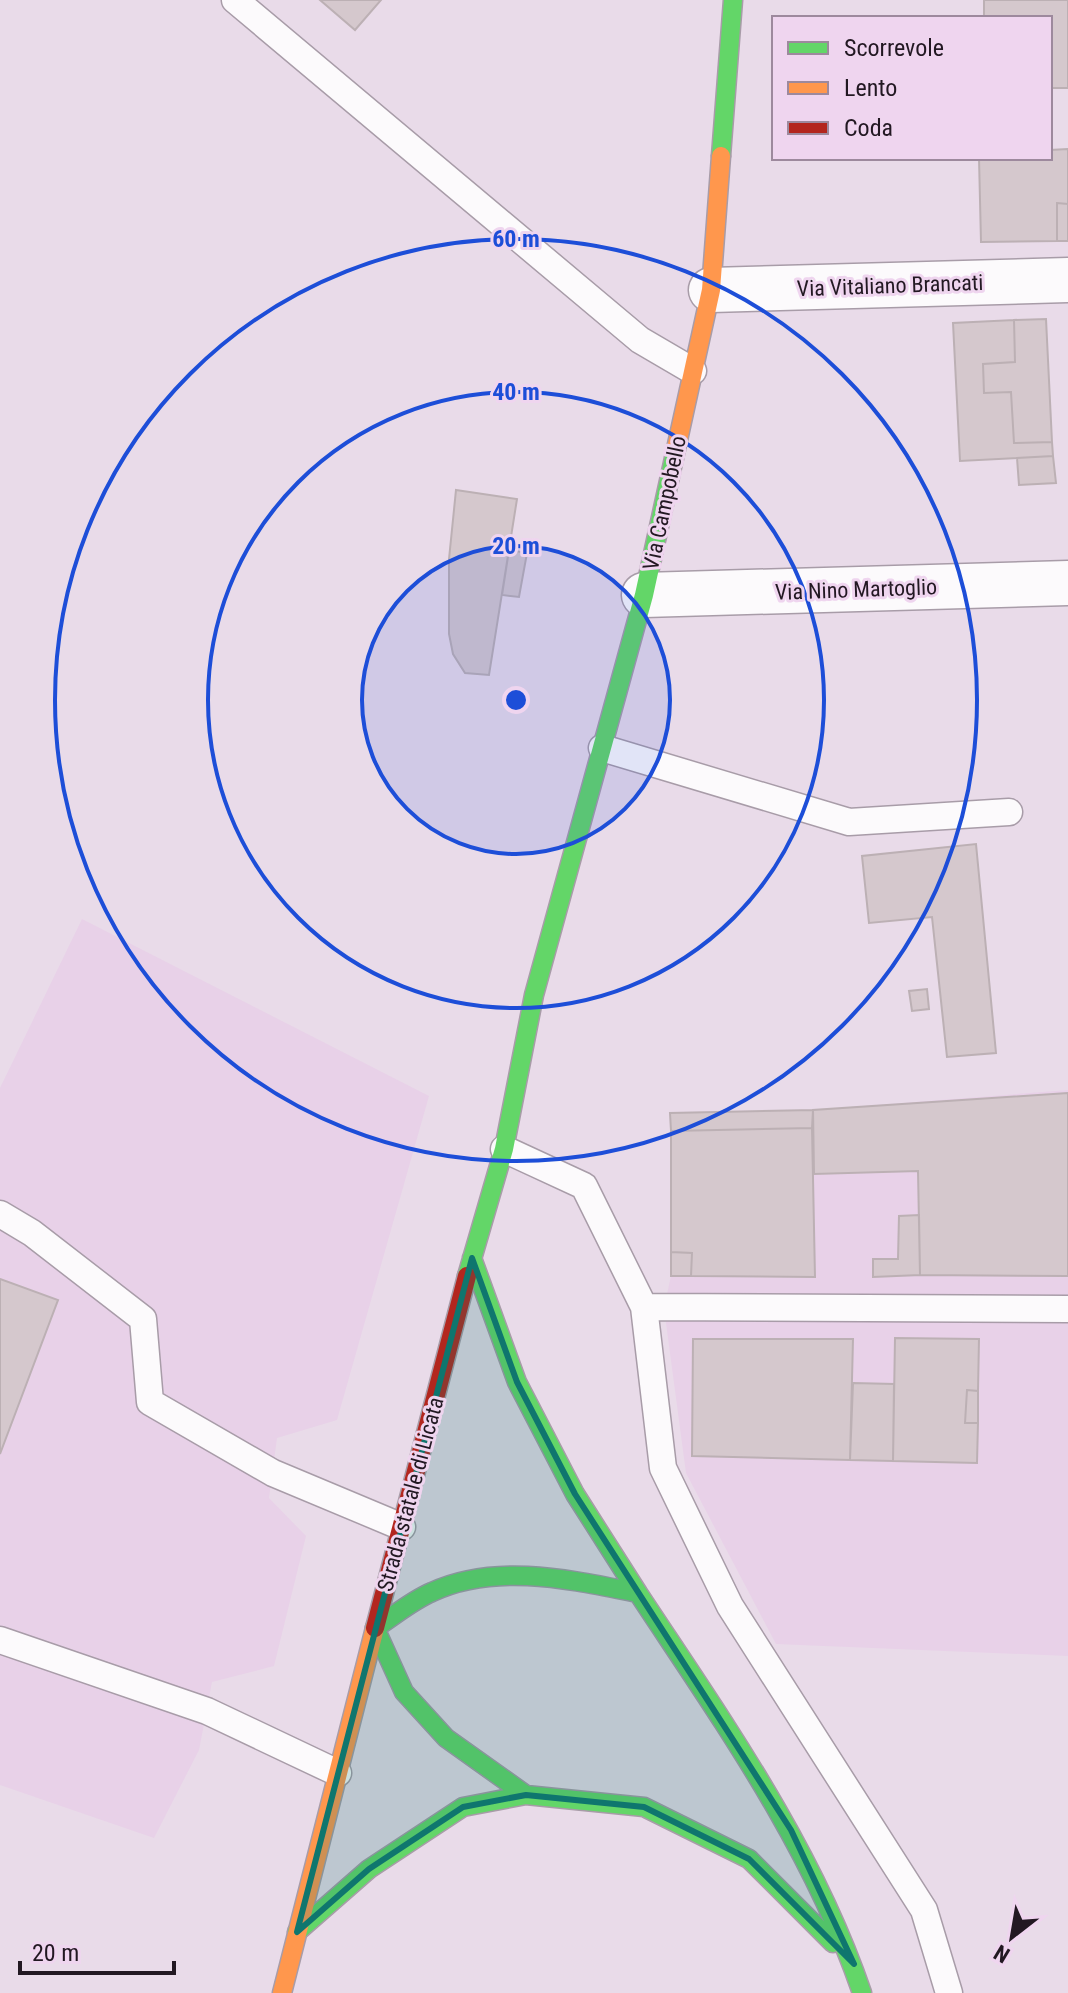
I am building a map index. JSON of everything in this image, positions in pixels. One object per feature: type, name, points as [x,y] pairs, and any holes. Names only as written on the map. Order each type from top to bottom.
[{"type":"main road","name":"Via Campobello","points":[[534,995],[644,595],[711,290],[733,0]]},
{"type":"main road","name":"Strada statale di Licata","points":[[282,1993],[472,1258],[504,1149],[534,995]]},
{"type":"main road","points":[[472,1258],[517,1382],[575,1494],[791,1830],[854,1964],[862,1993]]},
{"type":"main road","points":[[526,1795],[446,1738],[404,1692],[375,1628],[436,1590],[488,1576],[556,1577],[638,1593]]},
{"type":"main road","points":[[297,1932],[369,1869],[463,1807],[526,1795],[644,1807],[749,1859],[854,1964]]},
{"type":"street","name":"Via Vitaliano Brancati","points":[[711,290],[1068,280]]},
{"type":"street","name":"Via Nino Martoglio","points":[[644,595],[1068,583]]},
{"type":"lane","points":[[235,0],[640,340],[693,371]]},
{"type":"lane","points":[[602,748],[849,822],[1009,812]]},
{"type":"lane","points":[[504,1149],[584,1186],[644,1307],[663,1468],[730,1606],[924,1910],[949,1993]]},
{"type":"lane","points":[[0,1214],[32,1233],[143,1319],[150,1402],[273,1473],[402,1527]]},
{"type":"lane","points":[[644,1307],[1068,1309]]},
{"type":"lane","points":[[0,1640],[207,1711],[338,1773]]},
{"type":"highlighted area","points":[[472,1258],[517,1382],[575,1494],[791,1830],[854,1964],[749,1859],[644,1807],[526,1795],[463,1807],[369,1869],[297,1932]]},
{"type":"shaded area","points":[[82,919],[429,1096],[337,1420],[277,1438],[269,1498],[306,1536],[274,1666],[212,1682],[199,1750],[154,1838],[0,1785],[0,1088]]},
{"type":"shaded area","points":[[1068,1090],[1068,1656],[776,1644],[686,1473],[664,1308],[671,1276],[670,1113],[813,1110]]},
{"type":"building","points":[[320,0],[381,0],[355,30]]},
{"type":"building","points":[[984,0],[1068,0],[1068,88],[1052,88],[1052,16],[984,16]]},
{"type":"building","points":[[1068,149],[1068,204],[1057,203],[1057,241],[981,242],[979,160],[1052,160],[1052,150]]},
{"type":"building","points":[[1057,203],[1068,204],[1068,241],[1057,241]]},
{"type":"building","points":[[1046,319],[1052,442],[1014,443],[1011,392],[984,393],[983,364],[1015,362],[1014,320]]},
{"type":"building","points":[[1014,320],[1015,362],[983,364],[984,393],[1011,392],[1014,443],[1052,442],[1053,456],[960,461],[953,323]]},
{"type":"building","points":[[1053,456],[1056,483],[1019,485],[1017,458]]},
{"type":"building","points":[[456,490],[517,499],[489,675],[465,673],[453,654],[449,634],[449,559]]},
{"type":"building","points":[[509,550],[527,553],[519,597],[502,595]]},
{"type":"building","points":[[976,844],[996,1053],[947,1057],[932,917],[869,923],[862,856]]},
{"type":"building","points":[[927,989],[929,1009],[912,1011],[909,991]]},
{"type":"building","points":[[1068,1093],[1068,1276],[920,1275],[918,1171],[814,1174],[813,1110]]},
{"type":"building","points":[[813,1110],[812,1128],[671,1131],[670,1113]]},
{"type":"building","points":[[812,1128],[815,1277],[691,1276],[692,1253],[671,1252],[671,1131]]},
{"type":"building","points":[[919,1215],[920,1275],[873,1277],[873,1259],[898,1259],[899,1216]]},
{"type":"building","points":[[671,1252],[692,1253],[691,1276],[671,1276]]},
{"type":"building","points":[[0,1279],[58,1300],[0,1454]]},
{"type":"building","points":[[895,1338],[979,1339],[978,1391],[967,1390],[965,1423],[978,1423],[977,1463],[893,1461]]},
{"type":"building","points":[[693,1339],[853,1339],[850,1460],[692,1456]]},
{"type":"building","points":[[853,1383],[894,1384],[893,1461],[850,1460]]},
{"type":"building","points":[[967,1390],[978,1391],[978,1423],[965,1423]]},
{"type":"traffic: fast","points":[[721,156],[733,0]]},
{"type":"traffic: fast","points":[[467,1276],[504,1149],[534,995],[644,595],[676,449]]},
{"type":"traffic: fast","points":[[472,1258],[517,1382],[575,1494],[638,1593]]},
{"type":"traffic: fast","points":[[375,1628],[432,1592],[482,1578],[534,1576],[638,1593],[733,1737],[792,1836],[842,1939],[862,1993]]},
{"type":"traffic: fast","points":[[375,1628],[404,1692],[446,1738],[526,1795]]},
{"type":"traffic: fast","points":[[297,1932],[369,1869],[463,1807],[526,1795],[644,1807],[749,1859],[833,1943]]},
{"type":"traffic: slow","points":[[676,449],[711,290],[721,156]]},
{"type":"traffic: slow","points":[[282,1993],[375,1628]]},
{"type":"traffic: jam","points":[[375,1628],[467,1276]]}]
